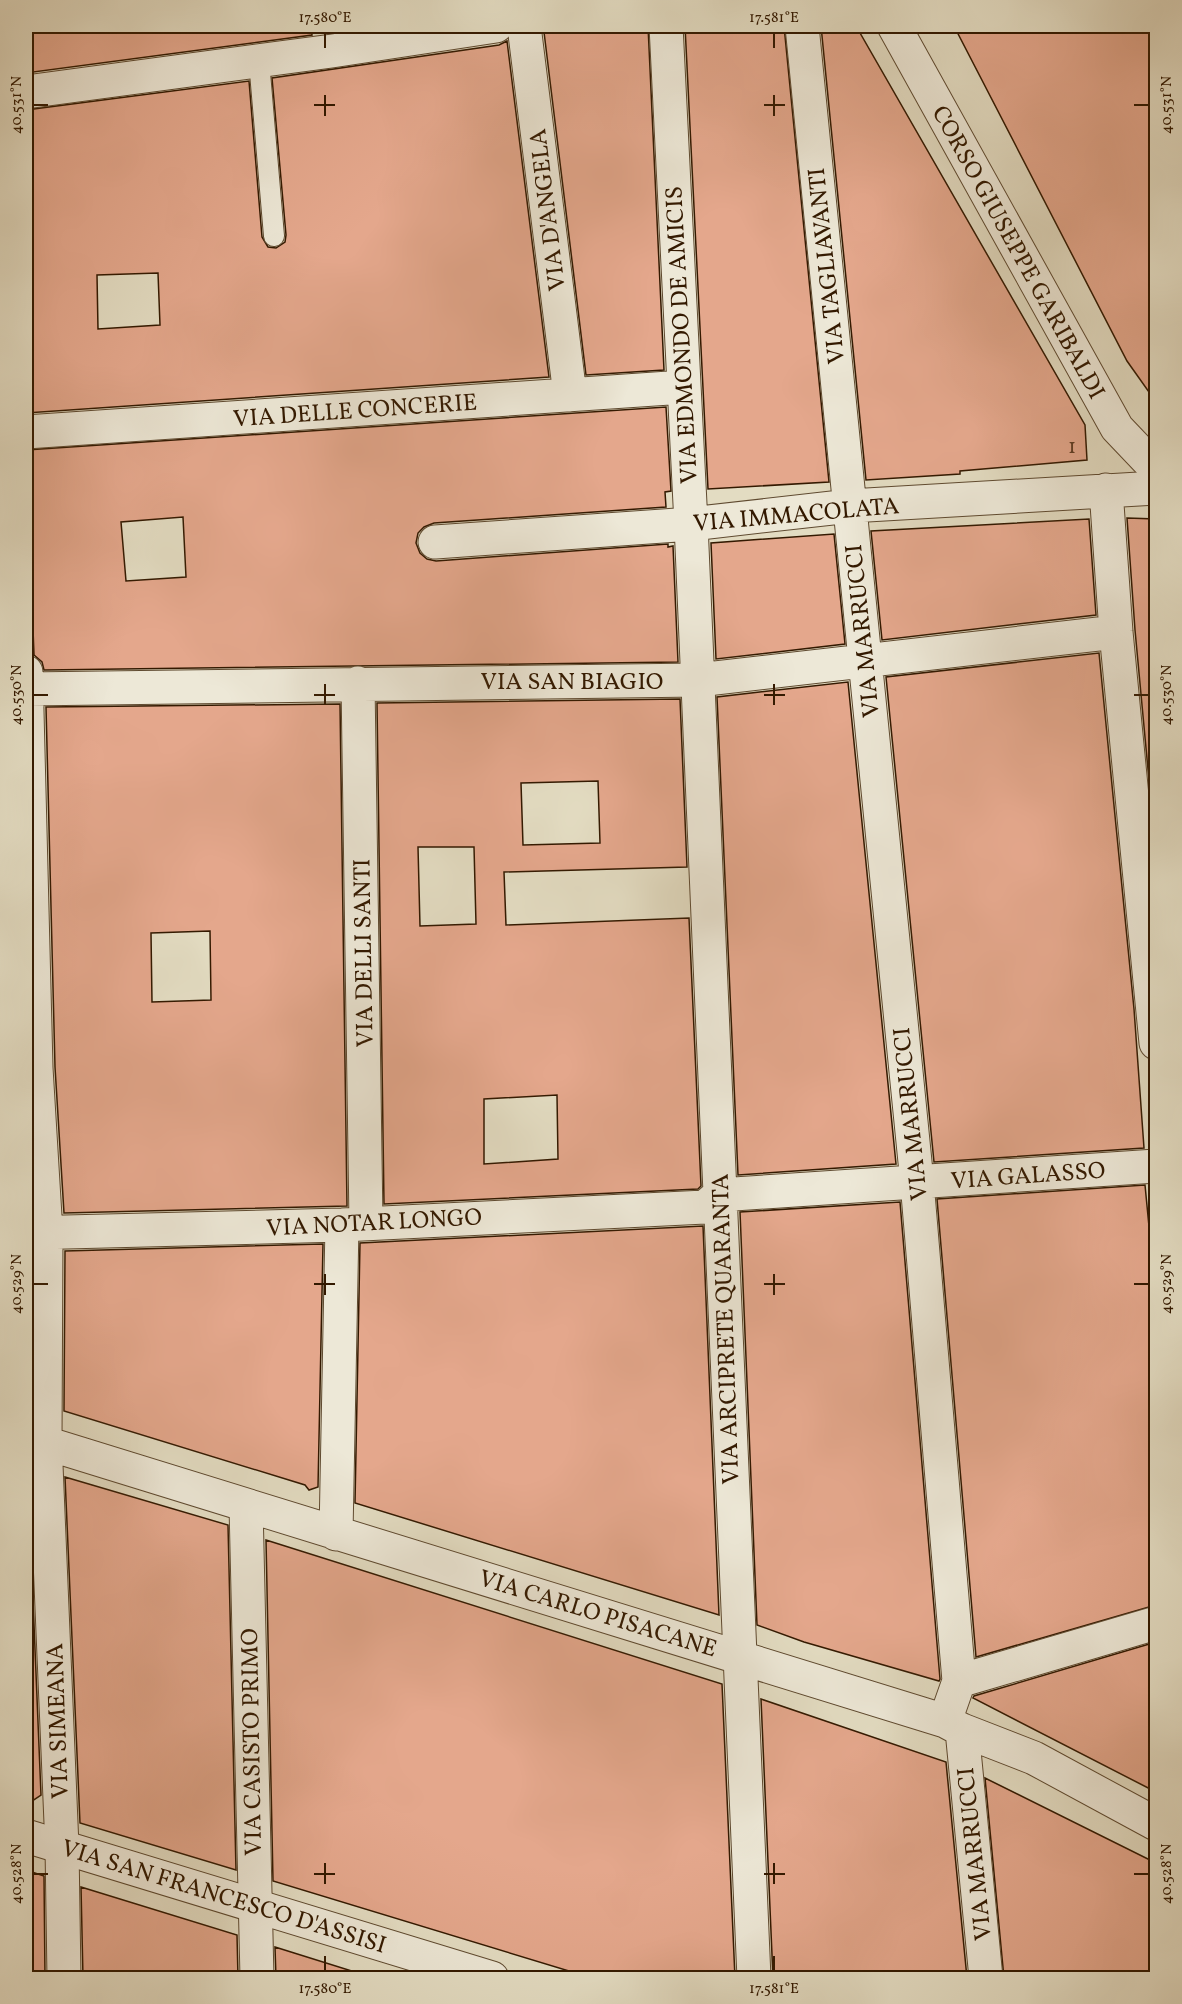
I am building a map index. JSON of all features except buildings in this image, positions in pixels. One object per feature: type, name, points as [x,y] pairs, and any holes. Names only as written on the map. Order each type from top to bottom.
[{"type":"street","points":[[26,92],[259,61],[331,38],[496,26]]},
{"type":"street","name":"VIA D'ANGELA","points":[[524,26],[570,395]]},
{"type":"street","name":"VIA EDMONDO DE AMICIS","points":[[666,26],[698,680]]},
{"type":"street","name":"VIA TAGLIAVANTI","points":[[802,26],[850,506]]},
{"type":"street","name":"CORSO GIUSEPPE GARIBALDI","points":[[894,26],[1117,428],[1156,469]]},
{"type":"street","name":"VIA DELLE CONCERIE","points":[[26,432],[684,387]]},
{"type":"street","name":"VIA IMMACOLATA","points":[[435,542],[691,524],[850,506],[1156,488]]},
{"type":"street","points":[[1106,490],[1116,632],[1147,842],[1156,1043]]},
{"type":"street","name":"VIA MARRUCCI","points":[[850,506],[917,1182],[959,1681],[954,1725],[986,1978]]},
{"type":"street","name":"VIA SAN BIAGIO","points":[[26,683],[698,680],[865,663],[1116,632]]},
{"type":"street","name":"VIA ARCIPRETE QUARANTA","points":[[698,680],[738,1655],[754,1978]]},
{"type":"street","name":"VIA SIMEANA","points":[[26,683],[36,1056],[35,1439],[62,1847],[64,1978]]},
{"type":"street","name":"VIA DELLI SANTI","points":[[336,1534],[354,1224],[358,683]]},
{"type":"street","name":"VIA GALASSO","points":[[719,1195],[1156,1166]]},
{"type":"street","name":"VIA NOTAR LONGO","points":[[36,1233],[354,1224],[705,1207],[719,1195]]},
{"type":"street","name":"VIA CARLO PISACANE","points":[[35,1439],[336,1534],[738,1655],[954,1725],[1034,1758],[1156,1824]]},
{"type":"street","name":"VIA CASISTO PRIMO","points":[[246,1506],[257,1978]]},
{"type":"street","points":[[959,1681],[1156,1623]]},
{"type":"street","name":"VIA SAN FRANCESCO D'ASSISI","points":[[26,1836],[492,1978]]},
{"type":"lane","points":[[259,61],[274,236]]}]
